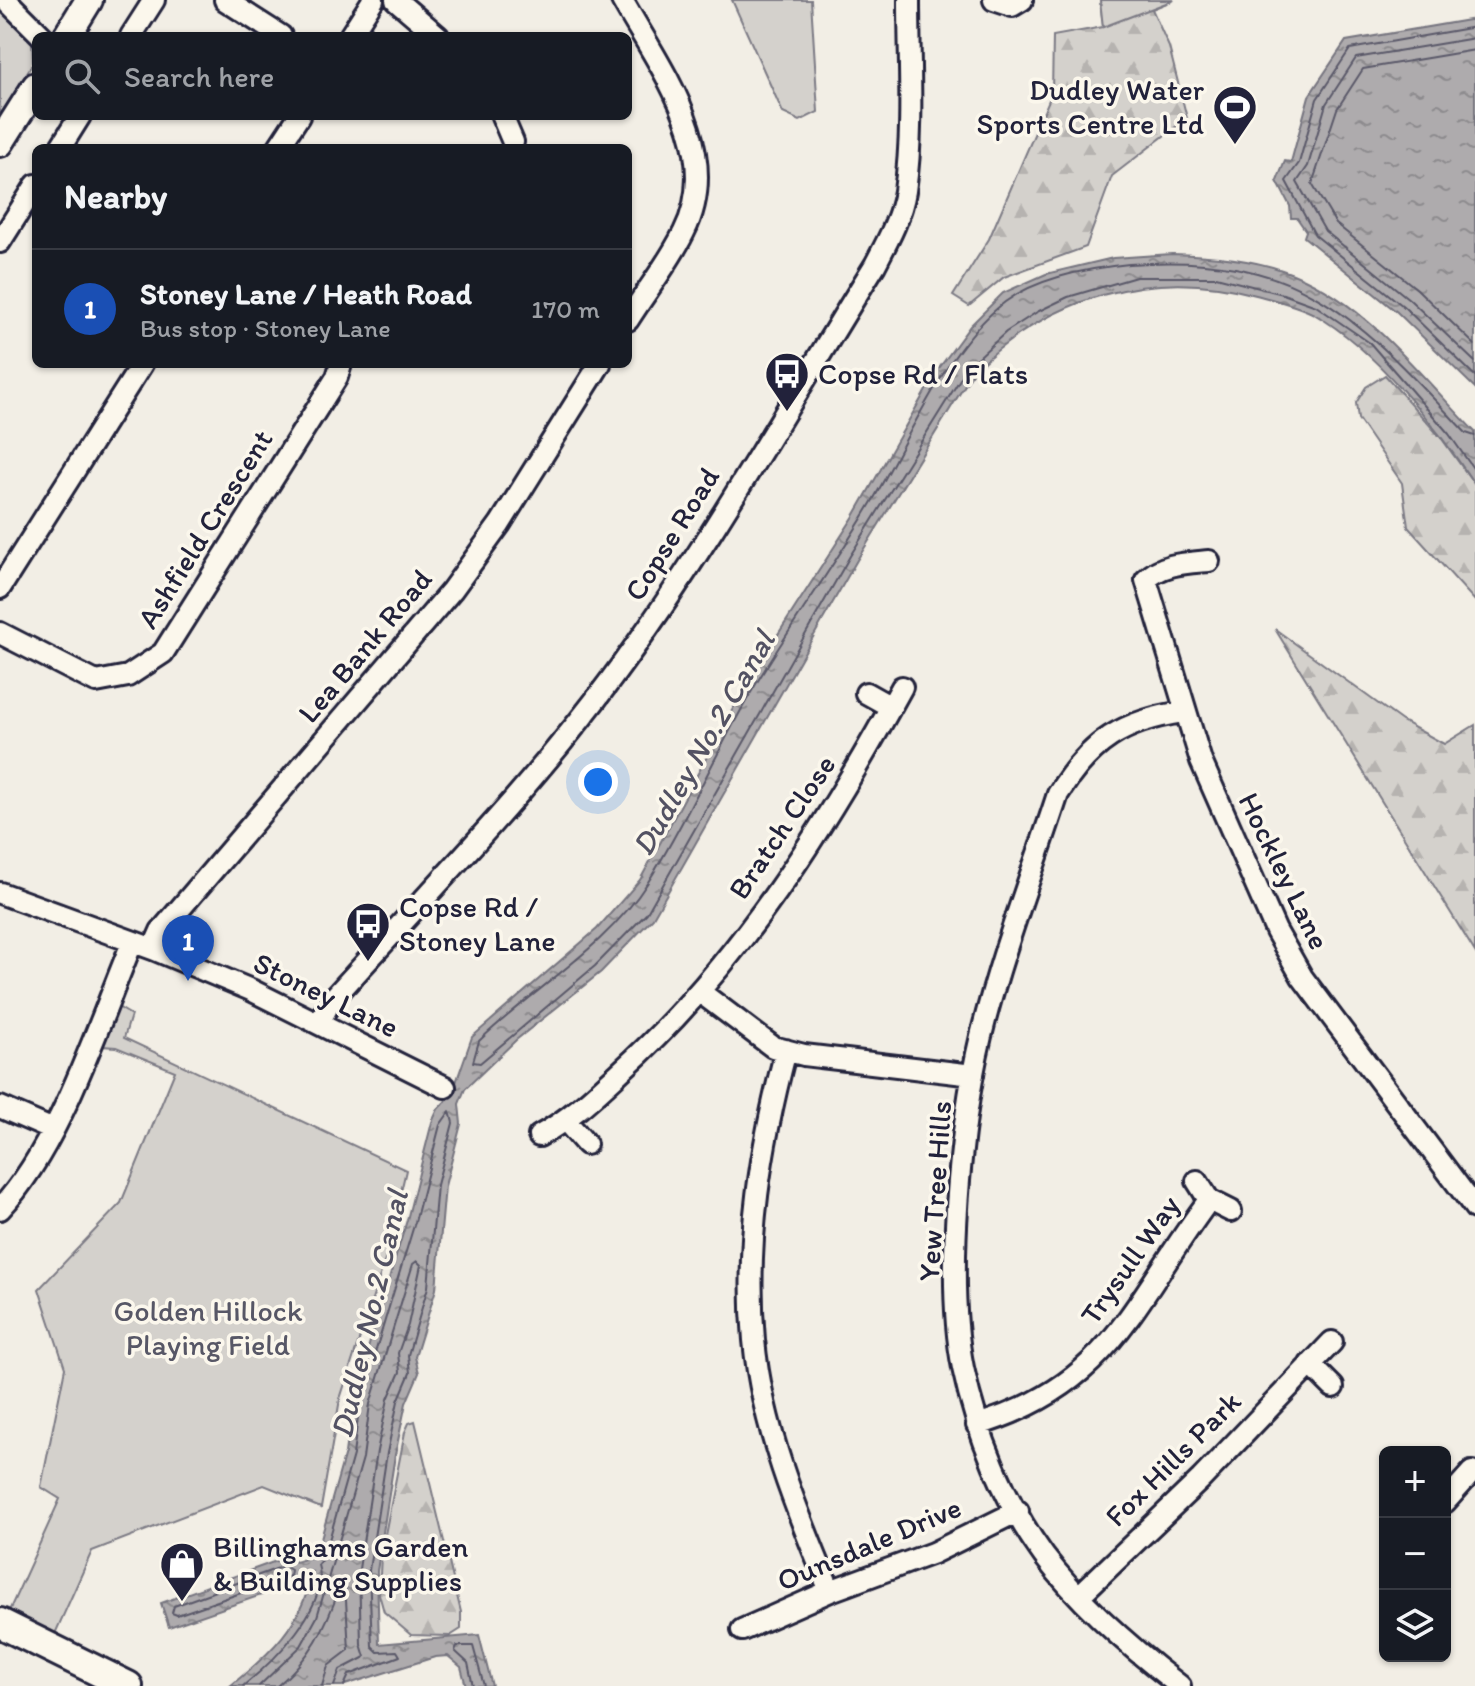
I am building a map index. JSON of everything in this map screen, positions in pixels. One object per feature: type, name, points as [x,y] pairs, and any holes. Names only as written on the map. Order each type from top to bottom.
[{"type":"main road","points":[[0,1623],[128,1686]]},
{"type":"street","points":[[6,0],[38,32]]},
{"type":"street","points":[[69,32],[89,0]]},
{"type":"street","points":[[134,32],[154,0]]},
{"type":"street","points":[[225,0],[275,32]]},
{"type":"street","points":[[353,32],[373,0]]},
{"type":"street","points":[[396,0],[433,32]]},
{"type":"street","points":[[622,0],[691,127],[696,193],[685,231],[632,314]]},
{"type":"street","name":"Copse Road","points":[[319,1023],[330,1002],[565,740],[610,681],[656,617],[875,265],[891,234],[905,193],[910,119],[909,0]]},
{"type":"street","points":[[994,0],[1012,6],[1022,0]]},
{"type":"street","points":[[0,143],[32,92]]},
{"type":"street","points":[[62,144],[78,120]]},
{"type":"street","points":[[284,144],[297,120]]},
{"type":"street","points":[[504,120],[513,142]]},
{"type":"street","points":[[0,242],[32,191]]},
{"type":"street","points":[[0,588],[139,368]]},
{"type":"street","name":"Ashfield Crescent","points":[[0,633],[96,682],[128,676],[163,653],[340,368]]},
{"type":"street","name":"Lea Bank Road","points":[[153,949],[161,931],[452,590],[500,524],[598,368]]},
{"type":"street","name":"Hockley Lane","points":[[1209,561],[1168,567],[1153,572],[1146,580],[1183,712],[1246,867],[1302,977],[1475,1208]]},
{"type":"street","name":"Bratch Close","points":[[539,1136],[566,1121],[661,1035],[700,992],[817,836],[902,687]]},
{"type":"street","points":[[866,693],[891,707]]},
{"type":"street","name":"Yew Tree Hills","points":[[1180,1686],[1079,1596],[1044,1555],[1018,1511],[977,1425],[963,1364],[957,1279],[961,1168],[973,1075],[1000,969],[1058,794],[1073,770],[1106,736],[1149,717],[1183,712]]},
{"type":"street","name":"Stoney Lane","points":[[0,893],[153,949],[319,1023],[445,1087]]},
{"type":"street","points":[[0,1209],[27,1176],[53,1130],[132,943]]},
{"type":"street","points":[[700,992],[756,1036],[786,1050],[973,1075]]},
{"type":"street","points":[[786,1050],[765,1130],[755,1196],[754,1342],[782,1467],[830,1591]]},
{"type":"street","points":[[0,1107],[53,1130]]},
{"type":"street","points":[[566,1121],[586,1144]]},
{"type":"street","name":"Trysull Way","points":[[1197,1181],[1209,1200],[1231,1211]]},
{"type":"street","name":"Trysull Way","points":[[977,1425],[1043,1400],[1094,1360],[1124,1328],[1169,1254],[1209,1200]]},
{"type":"street","name":"Fox Hills Park","points":[[1079,1596],[1201,1479],[1332,1342]]},
{"type":"street","points":[[1310,1364],[1333,1387]]},
{"type":"street","name":"Ounsdale Drive","points":[[742,1630],[830,1591],[933,1553],[1018,1511]]},
{"type":"green space","points":[[732,0],[811,0],[818,112],[800,121],[783,113]]},
{"type":"green space","points":[[1100,0],[1174,0],[1152,9],[1169,47],[1187,118],[1112,176],[1086,247],[1004,277],[969,306],[953,296],[989,239],[1052,93],[1053,36],[1103,27]]},
{"type":"green space","points":[[1100,0],[1174,0],[1103,27]]},
{"type":"green space","points":[[0,9],[32,41],[32,65],[0,115]]},
{"type":"green space","points":[[1385,375],[1442,439],[1475,485],[1475,601],[1408,527],[1402,483],[1358,419],[1356,403],[1366,387]]},
{"type":"green space","points":[[1275,629],[1402,721],[1444,744],[1475,725],[1475,952]]},
{"type":"green space","name":"Golden Hillock Playing Field","points":[[118,1007],[131,1015],[124,1038],[406,1170],[385,1260],[340,1399],[321,1508],[264,1485],[92,1551],[55,1634],[9,1611],[60,1499],[41,1487],[65,1368],[39,1289],[121,1203],[175,1071],[116,1047],[102,1046]]},
{"type":"green space","points":[[415,1421],[461,1612],[461,1629],[450,1636],[411,1635],[384,1612],[379,1594],[381,1555],[405,1432],[409,1423]]},
{"type":"water","points":[[1475,19],[1475,388],[1397,312],[1304,237],[1306,231],[1297,218],[1291,218],[1290,206],[1277,181],[1285,161],[1291,162],[1309,96],[1346,41]]},
{"type":"water","points":[[1172,254],[1227,258],[1282,270],[1311,282],[1363,317],[1475,432],[1475,485],[1403,391],[1360,347],[1314,314],[1256,295],[1217,287],[1179,284],[1104,294],[1035,324],[973,372],[857,560],[653,918],[601,972],[516,1040],[465,1089],[459,1104],[461,1124],[445,1186],[436,1289],[415,1357],[419,1373],[406,1403],[377,1571],[379,1644],[479,1635],[492,1686],[466,1686],[461,1667],[448,1656],[435,1657],[342,1686],[230,1686],[282,1637],[301,1607],[312,1572],[302,1573],[296,1583],[169,1627],[161,1603],[287,1557],[295,1562],[316,1556],[345,1453],[352,1401],[407,1220],[432,1122],[438,1109],[452,1094],[472,1037],[597,929],[640,880],[748,681],[854,516],[937,371],[970,326],[1003,293],[1046,274],[1113,258]]},
{"type":"place","name":"Dudley Water Sports Centre Ltd","points":[[1235,146]]},
{"type":"place","name":"Copse Rd / Flats","points":[[787,413]]},
{"type":"place","name":"Copse Rd / Stoney Lane","points":[[368,963]]},
{"type":"place","name":"Stoney Lane / Heath Road","points":[[188,981]]},
{"type":"place","name":"Billinghams Garden & Building Supplies","points":[[182,1603]]},
{"type":"water label","name":"Dudley No.2 Canal","points":[[703,743]]},
{"type":"water label","name":"Dudley No.2 Canal","points":[[369,1314]]}]
